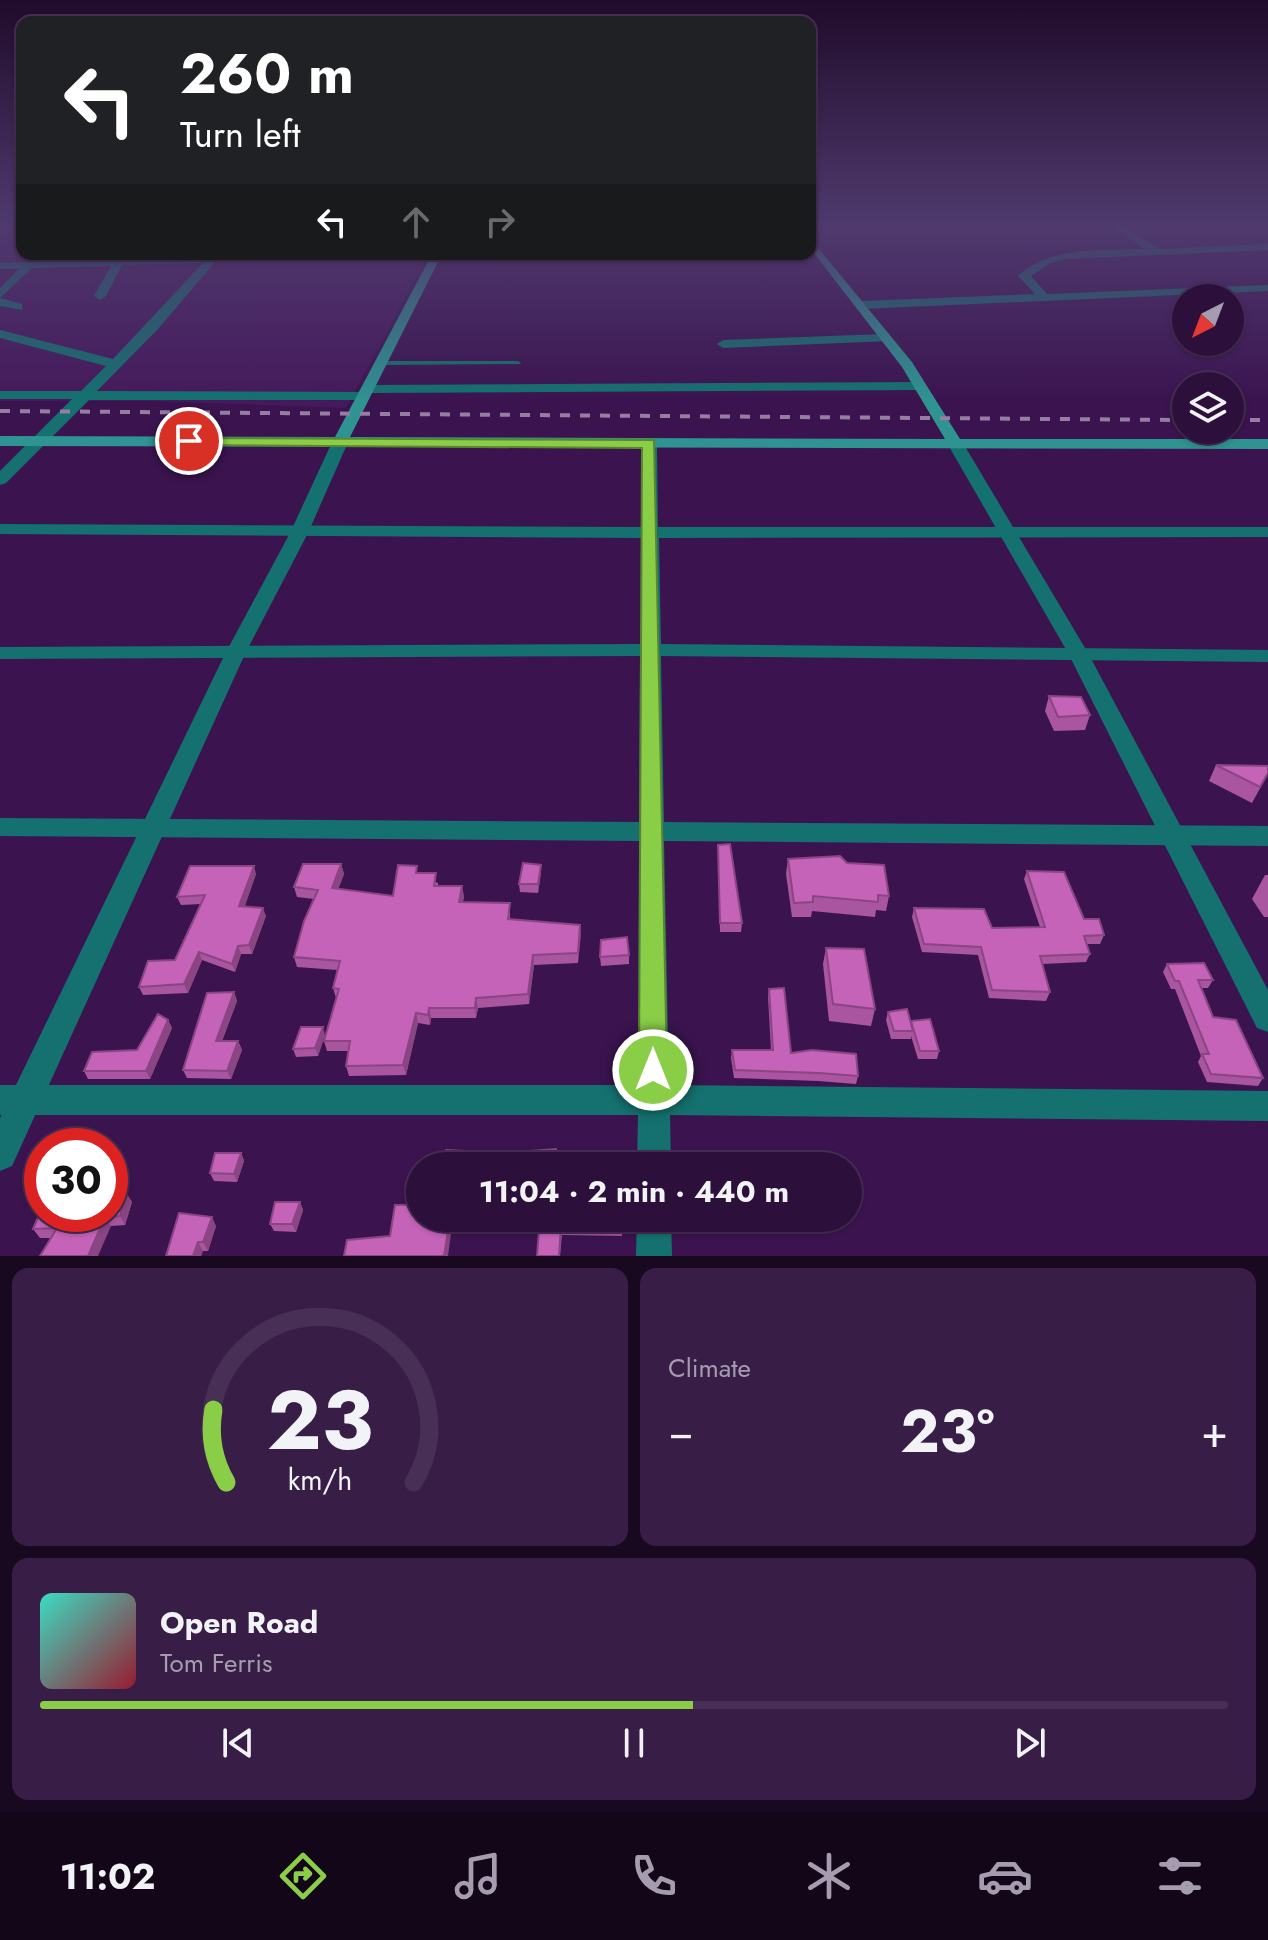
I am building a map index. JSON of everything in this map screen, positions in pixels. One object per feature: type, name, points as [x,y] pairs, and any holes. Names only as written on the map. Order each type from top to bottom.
[{"type":"main road","points":[[341,440],[422,284]]},
{"type":"main road","points":[[844,284],[943,419],[955,443]]},
{"type":"main road","points":[[0,441],[1268,444]]},
{"type":"street","points":[[5,303],[17,284]]},
{"type":"street","points":[[100,296],[107,284]]},
{"type":"street","points":[[0,480],[190,284]]},
{"type":"street","points":[[1031,284],[1045,298]]},
{"type":"street","points":[[862,305],[1268,288]]},
{"type":"street","points":[[0,334],[115,364]]},
{"type":"street","points":[[723,344],[885,338]]},
{"type":"street","points":[[0,349],[21,340]]},
{"type":"street","points":[[0,395],[918,386]]},
{"type":"street","points":[[0,1154],[13,1100],[153,827],[235,654],[299,533],[341,440]]},
{"type":"street","points":[[649,443],[654,1152]]},
{"type":"street","points":[[955,443],[1078,653],[1268,1019]]},
{"type":"street","points":[[0,529],[299,533],[1268,532]]},
{"type":"street","points":[[0,653],[649,650],[1268,656]]},
{"type":"street","points":[[0,827],[1268,836]]},
{"type":"street","points":[[13,1100],[654,1100],[1268,1106]]},
{"type":"street","points":[[654,1232],[654,1256]]},
{"type":"lane","points":[[381,363],[518,363]]},
{"type":"shaded area","points":[[0,284],[413,284],[346,408],[151,401],[0,401]]},
{"type":"building","points":[[1049,696],[1081,697],[1090,715],[1058,717]]},
{"type":"building","points":[[1216,765],[1268,766],[1268,773],[1260,787]]},
{"type":"building","points":[[730,844],[742,923],[720,923],[718,845]]},
{"type":"building","points":[[840,856],[847,863],[884,865],[889,896],[878,895],[878,902],[813,896],[813,902],[794,903],[788,859]]},
{"type":"building","points":[[523,863],[541,865],[538,884],[519,884]]},
{"type":"building","points":[[303,864],[341,864],[332,888],[393,896],[398,865],[417,866],[416,873],[436,873],[434,886],[462,886],[459,902],[510,903],[508,919],[580,925],[578,953],[533,955],[528,994],[476,998],[475,1008],[429,1008],[428,1015],[416,1013],[403,1065],[346,1066],[350,1041],[324,1041],[339,989],[333,988],[340,961],[294,957],[304,921],[318,890],[294,887]]},
{"type":"building","points":[[190,866],[254,866],[239,906],[263,908],[249,945],[238,946],[232,964],[199,952],[184,984],[139,987],[148,961],[175,960],[205,895],[177,897]]},
{"type":"building","points":[[1027,871],[1064,872],[1084,919],[1099,919],[1104,935],[1084,936],[1090,954],[1040,956],[1050,992],[992,990],[981,947],[924,944],[914,908],[984,909],[992,928],[1045,927]]},
{"type":"building","points":[[627,937],[629,955],[600,957],[601,940]]},
{"type":"building","points":[[826,948],[864,949],[875,1009],[833,1004]]},
{"type":"building","points":[[1204,963],[1213,980],[1198,980],[1213,1017],[1236,1020],[1263,1078],[1211,1074],[1202,1054],[1209,1054],[1179,981],[1175,981],[1167,964]]},
{"type":"building","points":[[784,988],[791,1053],[812,1050],[856,1054],[858,1076],[735,1070],[732,1050],[773,1050],[769,989]]},
{"type":"building","points":[[234,992],[216,1041],[238,1041],[227,1071],[183,1070],[207,993]]},
{"type":"building","points":[[907,1009],[913,1031],[894,1031],[888,1012]]},
{"type":"building","points":[[158,1014],[168,1020],[146,1071],[84,1071],[92,1052],[137,1050]]},
{"type":"building","points":[[930,1019],[939,1051],[920,1051],[911,1021]]},
{"type":"building","points":[[301,1027],[323,1027],[315,1048],[293,1049]]},
{"type":"building","points":[[556,1149],[556,1152],[531,1151]]},
{"type":"building","points":[[215,1153],[241,1153],[234,1174],[210,1173]]},
{"type":"building","points":[[275,1202],[300,1202],[292,1224],[270,1224]]},
{"type":"building","points":[[395,1205],[406,1205],[406,1232],[448,1232],[444,1256],[344,1256],[347,1240],[390,1236]]},
{"type":"building","points":[[179,1213],[212,1217],[203,1242],[198,1242],[193,1256],[166,1256]]},
{"type":"building","points":[[55,1232],[98,1232],[88,1256],[40,1256]]},
{"type":"building","points":[[539,1232],[561,1232],[559,1256],[537,1256]]},
{"type":"railway","points":[[0,411],[1172,420]]},
{"type":"railway","points":[[1244,420],[1268,420]]},
{"type":"route","points":[[189,441],[649,443],[653,1070]]}]
